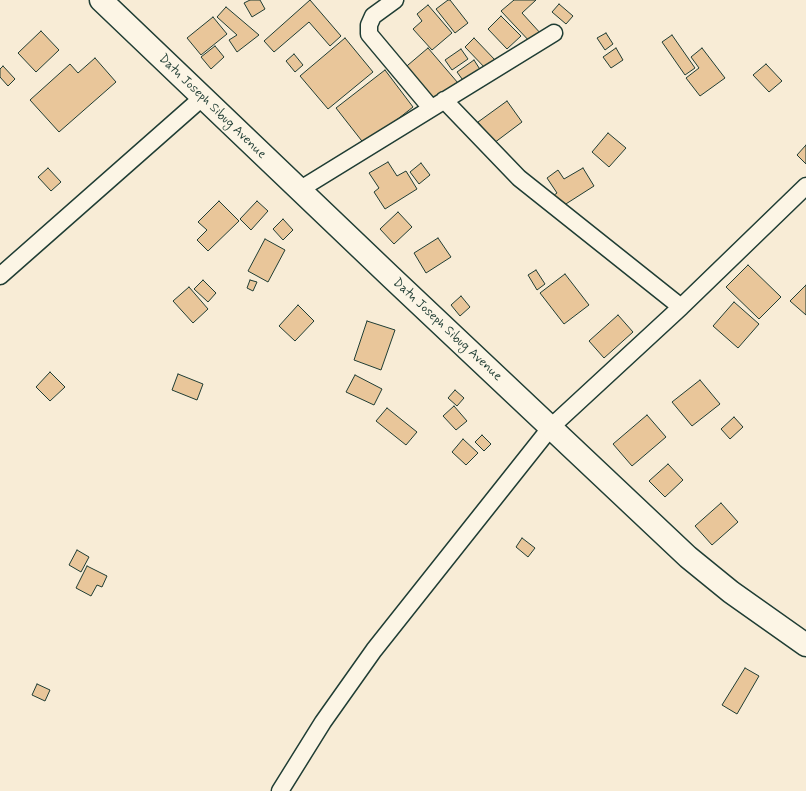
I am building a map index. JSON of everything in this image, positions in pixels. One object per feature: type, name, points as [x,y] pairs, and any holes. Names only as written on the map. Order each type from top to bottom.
[{"type":"main road","name":"Datu Joseph Sibug Avenue","points":[[101,0],[299,190],[688,557],[731,592],[806,645]]},
{"type":"street","points":[[395,0],[374,16],[369,25],[369,34],[438,104],[519,178],[681,307]]},
{"type":"street","points":[[299,190],[554,33]]},
{"type":"street","points":[[0,276],[202,97]]},
{"type":"street","points":[[280,791],[323,722],[374,650],[551,427],[681,307],[806,186]]},
{"type":"building","points":[[250,0],[260,0],[265,9],[252,17],[244,3]]},
{"type":"building","points":[[310,0],[341,36],[330,46],[309,22],[274,52],[264,41]]},
{"type":"building","points":[[450,0],[468,23],[455,33],[436,9]]},
{"type":"building","points":[[514,0],[536,0],[522,13],[542,35],[532,44],[501,11]]},
{"type":"building","points":[[559,4],[573,16],[566,24],[552,12]]},
{"type":"building","points":[[428,5],[452,33],[432,50],[413,29],[422,21],[417,14]]},
{"type":"building","points":[[226,7],[259,35],[237,52],[229,40],[237,35],[217,17]]},
{"type":"building","points":[[501,16],[521,36],[507,49],[488,29]]},
{"type":"building","points":[[213,17],[227,34],[201,55],[187,38]]},
{"type":"building","points":[[41,31],[59,50],[36,72],[18,53]]},
{"type":"building","points":[[606,33],[613,44],[605,50],[597,38]]},
{"type":"building","points":[[672,35],[695,68],[685,75],[662,42]]},
{"type":"building","points":[[345,38],[373,72],[328,109],[300,76]]},
{"type":"building","points":[[474,38],[496,61],[487,70],[465,47]]},
{"type":"building","points":[[215,46],[224,57],[211,69],[201,57]]},
{"type":"building","points":[[428,48],[458,83],[431,106],[401,71]]},
{"type":"building","points":[[616,48],[623,60],[611,68],[603,57]]},
{"type":"building","points":[[702,48],[725,78],[700,96],[686,78],[699,68],[691,57]]},
{"type":"building","points":[[461,49],[468,59],[452,70],[445,60]]},
{"type":"building","points":[[294,54],[303,65],[295,72],[286,61]]},
{"type":"building","points":[[95,58],[116,82],[59,132],[30,100],[70,64],[78,73]]},
{"type":"building","points":[[474,60],[481,71],[465,83],[457,72]]},
{"type":"building","points":[[766,64],[782,81],[769,92],[753,75]]},
{"type":"building","points":[[3,66],[15,79],[8,86],[0,77],[0,69]]},
{"type":"building","points":[[385,70],[413,107],[365,145],[336,108]]},
{"type":"building","points":[[507,101],[522,122],[494,143],[478,122]]},
{"type":"building","points":[[608,133],[626,148],[609,167],[592,152]]},
{"type":"building","points":[[806,145],[806,164],[797,155]]},
{"type":"building","points":[[388,162],[397,176],[406,171],[417,189],[385,209],[374,192],[379,188],[369,173]]},
{"type":"building","points":[[421,163],[430,175],[419,184],[410,172]]},
{"type":"building","points":[[48,168],[61,182],[51,191],[38,177]]},
{"type":"building","points":[[583,168],[594,186],[558,209],[550,198],[557,193],[547,178],[558,170],[564,179]]},
{"type":"building","points":[[219,201],[239,221],[208,251],[197,240],[207,230],[198,222]]},
{"type":"building","points":[[257,201],[268,211],[251,230],[240,219]]},
{"type":"building","points":[[398,212],[412,227],[394,244],[380,229]]},
{"type":"building","points":[[283,219],[293,230],[283,240],[273,229]]},
{"type":"building","points":[[438,238],[451,257],[426,273],[414,253]]},
{"type":"building","points":[[265,239],[285,250],[268,282],[248,271]]},
{"type":"building","points":[[748,265],[781,297],[759,319],[726,287]]},
{"type":"building","points":[[536,270],[545,284],[537,290],[528,275]]},
{"type":"building","points":[[565,274],[589,305],[564,324],[540,293]]},
{"type":"building","points":[[203,280],[216,293],[208,302],[194,289]]},
{"type":"building","points":[[250,280],[257,282],[253,291],[247,288]]},
{"type":"building","points":[[806,285],[806,315],[790,301]]},
{"type":"building","points":[[189,287],[208,309],[193,323],[173,301]]},
{"type":"building","points":[[461,296],[470,307],[460,316],[451,305]]},
{"type":"building","points":[[734,302],[759,324],[738,348],[713,326]]},
{"type":"building","points":[[298,305],[314,321],[295,341],[279,326]]},
{"type":"building","points":[[618,315],[633,332],[604,358],[589,341]]},
{"type":"building","points":[[367,321],[395,330],[381,370],[354,360]]},
{"type":"building","points":[[50,372],[65,387],[50,401],[36,387]]},
{"type":"building","points":[[178,374],[203,384],[197,400],[172,390]]},
{"type":"building","points":[[355,375],[382,389],[374,405],[346,392]]},
{"type":"building","points":[[700,380],[720,404],[692,426],[672,402]]},
{"type":"building","points":[[455,390],[464,398],[457,406],[448,398]]},
{"type":"building","points":[[454,406],[467,421],[456,430],[443,416]]},
{"type":"building","points":[[387,408],[417,432],[406,445],[376,421]]},
{"type":"building","points":[[647,415],[666,437],[632,466],[613,444]]},
{"type":"building","points":[[734,417],[743,427],[730,439],[721,429]]},
{"type":"building","points":[[482,435],[491,444],[484,451],[475,442]]},
{"type":"building","points":[[463,439],[478,453],[466,465],[452,452]]},
{"type":"building","points":[[668,464],[683,480],[665,497],[649,481]]},
{"type":"building","points":[[721,503],[738,522],[712,545],[695,526]]},
{"type":"building","points":[[522,538],[535,548],[528,557],[516,547]]},
{"type":"building","points":[[77,550],[89,557],[81,572],[69,565]]},
{"type":"building","points":[[87,566],[107,576],[102,587],[97,585],[91,596],[76,588]]},
{"type":"building","points":[[745,668],[759,676],[737,714],[722,705]]},
{"type":"building","points":[[37,684],[50,690],[45,701],[32,695]]}]
